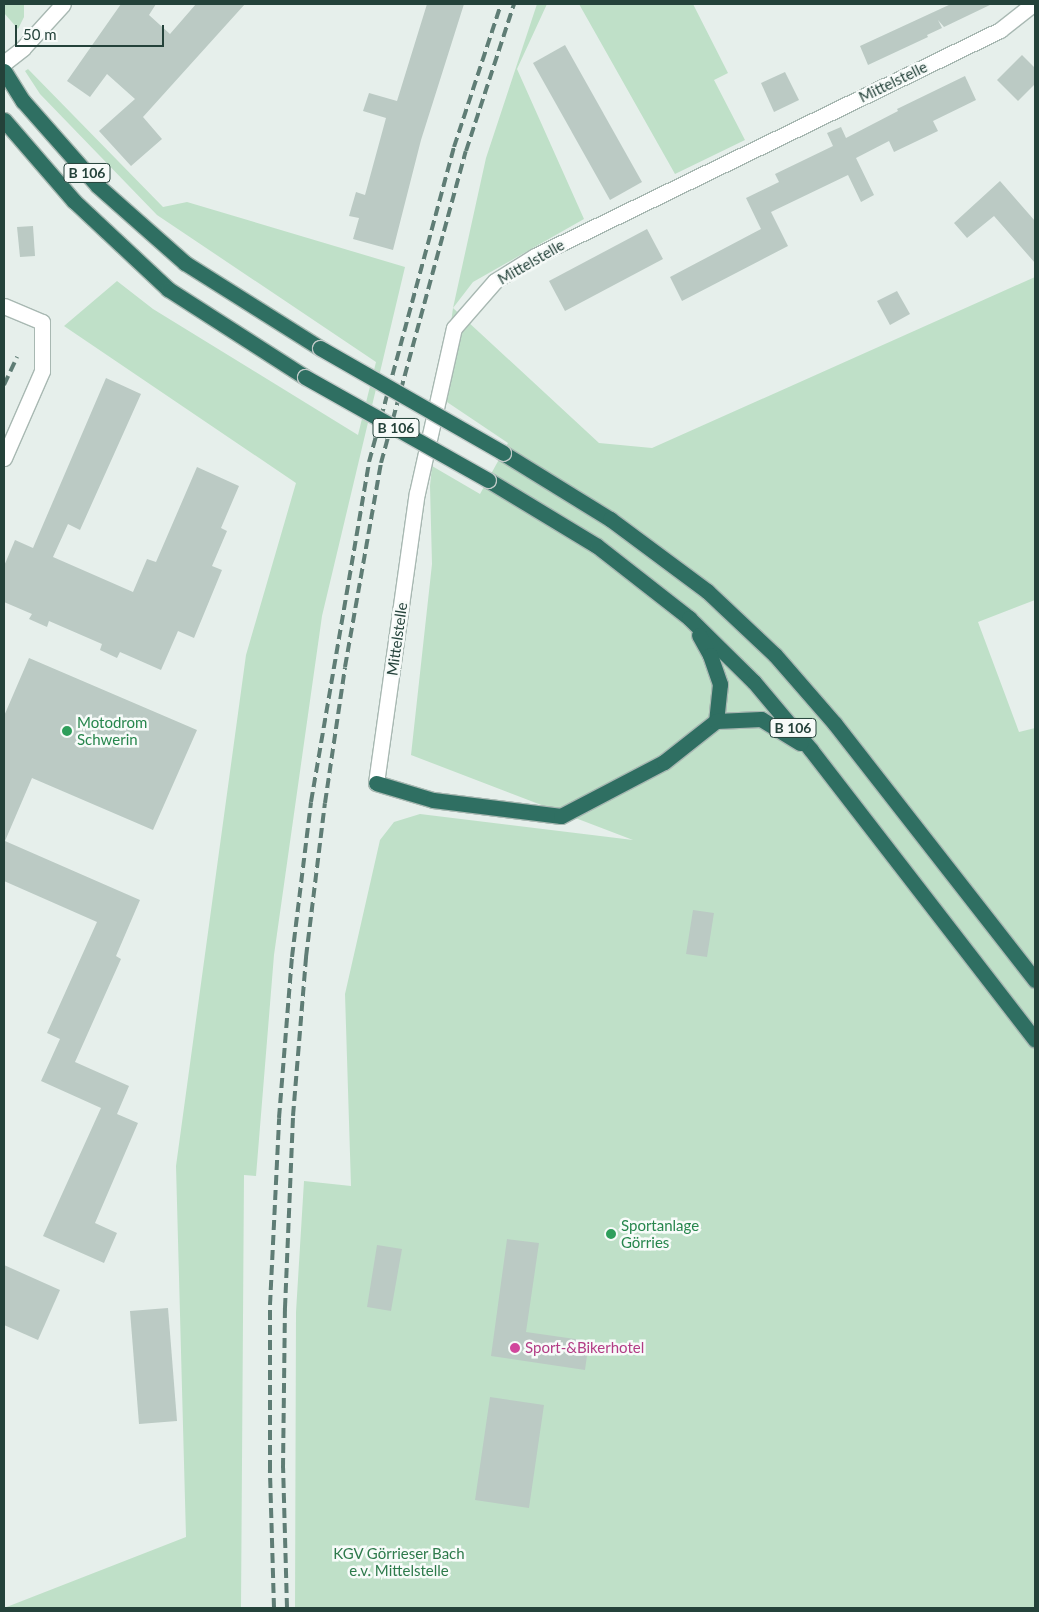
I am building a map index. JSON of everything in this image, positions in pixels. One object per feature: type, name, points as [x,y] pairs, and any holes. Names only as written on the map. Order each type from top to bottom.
[{"type":"highway","name":"B 106","points":[[4,71],[23,101],[98,186],[185,263],[320,348],[503,453],[618,524],[708,591],[775,655],[835,724],[1035,980]]},
{"type":"highway","name":"B 106","points":[[4,120],[74,202],[168,289],[305,377],[488,480],[597,546],[689,618],[754,682],[811,750],[1035,1040]]},
{"type":"highway","points":[[689,618],[710,655],[720,684],[716,721]]},
{"type":"highway","points":[[376,783],[434,800],[561,816],[664,762],[716,721],[761,719],[811,750]]},
{"type":"street","points":[[4,63],[35,36],[63,4]]},
{"type":"street","name":"Mittelstelle","points":[[376,783],[417,493],[454,328],[495,281],[535,256],[1000,30],[1033,4]]},
{"type":"street","points":[[4,306],[42,322],[42,371],[4,458]]},
{"type":"green space","points":[[4,4],[24,4],[24,17],[18,29],[4,13]]},
{"type":"green space","points":[[537,4],[547,4],[517,69],[584,219],[473,282],[453,308],[486,158]]},
{"type":"green space","points":[[579,4],[693,4],[728,73],[714,80],[745,140],[675,174]]},
{"type":"green space","points":[[28,69],[163,207],[187,202],[405,267],[322,616],[274,955],[256,1176],[244,1175],[241,1608],[4,1608],[186,1537],[176,1166],[246,655],[296,483],[64,326],[117,281],[153,309],[358,435],[376,362],[157,215],[40,94],[25,71]]},
{"type":"green space","name":"KGV Görrieser Bach e.v. Mittelstelle","points":[[1035,277],[1035,600],[978,622],[1019,732],[1035,728],[1035,1608],[295,1608],[296,1312],[304,1181],[351,1186],[345,994],[380,840],[394,822],[420,814],[633,840],[411,755],[432,564],[430,486],[432,466],[480,494],[508,443],[441,398],[453,308],[599,443],[652,448]]},
{"type":"building","points":[[121,4],[156,4],[149,15],[170,34],[196,4],[245,4],[143,117],[162,139],[131,166],[99,131],[135,99],[107,74],[90,97],[67,81]]},
{"type":"building","points":[[427,4],[464,4],[421,140],[393,250],[353,239],[359,218],[349,216],[356,192],[365,195],[386,118],[363,111],[369,93],[397,101]]},
{"type":"building","points":[[951,4],[992,4],[944,27],[938,20],[942,28],[927,35],[928,37],[868,65],[860,46]]},
{"type":"building","points":[[565,45],[642,182],[610,200],[533,63]]},
{"type":"building","points":[[1022,55],[1035,68],[1035,84],[1018,101],[997,80]]},
{"type":"building","points":[[785,72],[799,100],[774,112],[761,83]]},
{"type":"building","points":[[965,76],[976,100],[933,121],[938,131],[894,152],[889,141],[856,158],[874,195],[861,202],[848,175],[771,212],[788,246],[682,301],[670,277],[761,229],[746,198],[779,182],[775,174],[833,146],[827,133],[841,127],[846,138],[898,111],[897,109]]},
{"type":"building","points":[[1000,181],[1035,221],[1035,263],[994,216],[967,238],[954,223]]},
{"type":"building","points":[[33,226],[35,256],[20,257],[17,227]]},
{"type":"building","points":[[647,229],[663,259],[565,311],[549,281]]},
{"type":"building","points":[[897,291],[910,314],[890,325],[877,301]]},
{"type":"building","points":[[106,378],[141,394],[80,530],[68,524],[53,557],[133,592],[147,559],[156,562],[197,467],[239,486],[221,528],[227,531],[212,566],[222,570],[194,638],[178,631],[161,670],[120,652],[117,658],[100,650],[102,644],[49,621],[47,627],[29,619],[32,614],[4,602],[4,566],[15,540],[33,548]]},
{"type":"building","points":[[29,658],[197,730],[153,830],[32,778],[5,841],[140,900],[116,956],[121,959],[75,1062],[129,1086],[117,1114],[138,1123],[95,1223],[117,1233],[104,1263],[43,1236],[101,1108],[41,1081],[60,1039],[47,1033],[97,922],[4,881],[4,716]]},
{"type":"building","points":[[693,910],[714,913],[707,957],[686,954]]},
{"type":"building","points":[[507,1239],[539,1243],[526,1332],[589,1341],[585,1370],[491,1356]]},
{"type":"building","points":[[377,1245],[402,1249],[391,1311],[367,1307]]},
{"type":"building","points":[[4,1265],[60,1290],[38,1340],[4,1325]]},
{"type":"building","points":[[168,1308],[177,1421],[139,1424],[130,1311]]},
{"type":"building","points":[[490,1397],[544,1405],[529,1508],[475,1500]]},
{"type":"railway","points":[[274,1608],[270,1470],[270,1305],[279,1118],[292,957],[311,802],[369,462],[454,147],[501,4]]},
{"type":"railway","points":[[287,1608],[283,1468],[285,1308],[293,1116],[306,957],[325,803],[345,667],[381,463],[466,151],[514,4]]},
{"type":"railway","points":[[4,385],[17,357]]},
{"type":"place","name":"Motodrom Schwerin","points":[[67,731]]},
{"type":"place","name":"Sportanlage Görries","points":[[611,1234]]},
{"type":"place","name":"Sport-&Bikerhotel","points":[[515,1348]]}]
